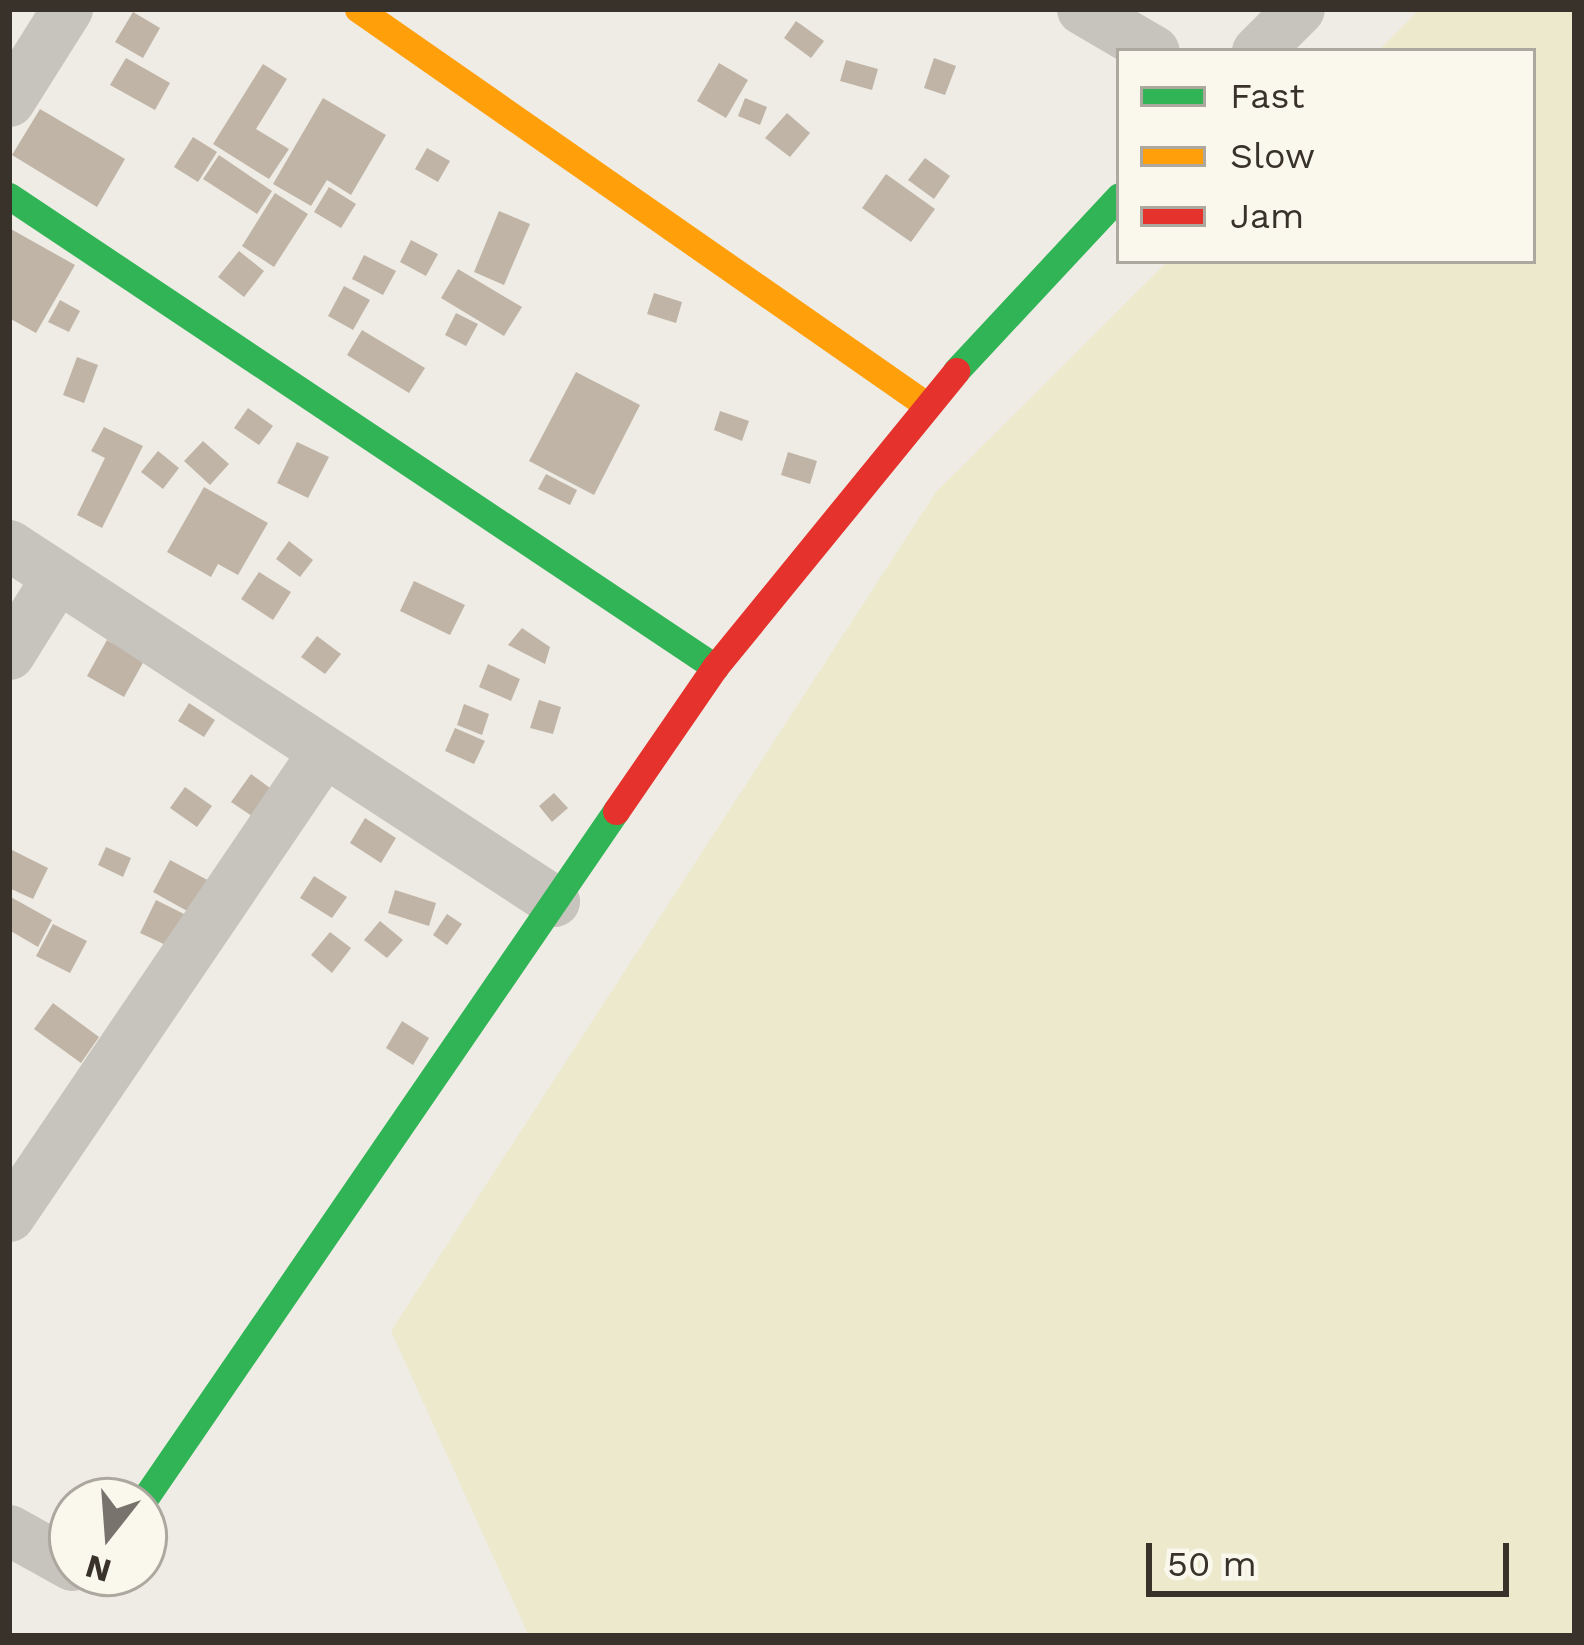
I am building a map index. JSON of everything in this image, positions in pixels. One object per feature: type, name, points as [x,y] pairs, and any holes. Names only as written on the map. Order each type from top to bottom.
[{"type":"street","points":[[9,101],[67,9]]},
{"type":"street","points":[[358,9],[569,146],[925,404]]},
{"type":"street","points":[[1082,9],[1149,48]]},
{"type":"street","points":[[1260,48],[1299,9]]},
{"type":"street","points":[[9,196],[715,667]]},
{"type":"street","points":[[159,1477],[715,667],[925,404],[1116,199]]},
{"type":"street","points":[[9,545],[322,754],[554,901]]},
{"type":"street","points":[[9,654],[57,577]]},
{"type":"street","points":[[9,1216],[322,754]]},
{"type":"street","points":[[9,1530],[48,1551]]},
{"type":"sand","points":[[1420,9],[1575,9],[1575,1636],[529,1636],[391,1331],[936,492],[1165,264],[1536,264],[1536,48],[1381,48]]},
{"type":"building","points":[[133,12],[160,28],[143,58],[115,42]]},
{"type":"building","points":[[796,21],[824,41],[811,58],[784,38]]},
{"type":"building","points":[[126,58],[170,83],[155,110],[110,85]]},
{"type":"building","points":[[934,58],[956,66],[945,95],[924,88]]},
{"type":"building","points":[[846,60],[878,69],[872,90],[840,81]]},
{"type":"building","points":[[719,63],[748,80],[726,118],[697,101]]},
{"type":"building","points":[[263,64],[287,79],[256,129],[289,149],[269,179],[213,144]]},
{"type":"building","points":[[323,98],[386,135],[351,195],[327,180],[311,206],[273,184]]},
{"type":"building","points":[[745,98],[767,107],[760,125],[738,116]]},
{"type":"building","points":[[40,109],[125,159],[97,207],[12,155]]},
{"type":"building","points":[[787,113],[810,133],[790,157],[765,138]]},
{"type":"building","points":[[193,137],[217,152],[198,182],[174,167]]},
{"type":"building","points":[[427,148],[450,161],[438,182],[415,169]]},
{"type":"building","points":[[219,155],[272,191],[257,214],[203,179]]},
{"type":"building","points":[[925,158],[950,176],[934,199],[908,180]]},
{"type":"building","points":[[886,174],[935,209],[911,242],[862,208]]},
{"type":"building","points":[[329,187],[356,204],[341,228],[314,212]]},
{"type":"building","points":[[275,193],[308,214],[274,267],[242,246]]},
{"type":"building","points":[[499,211],[530,224],[504,285],[474,272]]},
{"type":"building","points":[[9,228],[75,265],[36,333],[9,318]]},
{"type":"building","points":[[411,240],[438,254],[426,276],[400,262]]},
{"type":"building","points":[[239,251],[264,271],[244,297],[218,277]]},
{"type":"building","points":[[364,255],[396,271],[383,295],[352,279]]},
{"type":"building","points":[[458,269],[522,307],[504,336],[441,298]]},
{"type":"building","points":[[344,286],[370,300],[353,330],[328,316]]},
{"type":"building","points":[[654,293],[682,302],[676,323],[647,314]]},
{"type":"building","points":[[60,300],[80,311],[69,332],[48,322]]},
{"type":"building","points":[[456,313],[478,324],[466,346],[445,335]]},
{"type":"building","points":[[362,330],[425,368],[409,393],[347,355]]},
{"type":"building","points":[[77,357],[98,365],[84,403],[63,395]]},
{"type":"building","points":[[576,372],[640,405],[594,495],[529,461]]},
{"type":"building","points":[[248,408],[273,426],[259,445],[234,428]]},
{"type":"building","points":[[720,411],[749,421],[742,441],[714,430]]},
{"type":"building","points":[[104,427],[143,446],[102,528],[77,515],[105,458],[91,451]]},
{"type":"building","points":[[203,441],[229,464],[210,485],[184,461]]},
{"type":"building","points":[[297,442],[329,457],[308,498],[277,483]]},
{"type":"building","points":[[158,451],[179,468],[163,489],[141,472]]},
{"type":"building","points":[[788,452],[817,461],[810,484],[781,475]]},
{"type":"building","points":[[546,474],[577,490],[570,505],[538,489]]},
{"type":"building","points":[[204,487],[268,523],[238,575],[218,564],[211,577],[167,552]]},
{"type":"building","points":[[289,541],[313,560],[300,577],[276,559]]},
{"type":"building","points":[[259,572],[291,592],[273,620],[241,599]]},
{"type":"building","points":[[414,581],[465,605],[450,635],[400,611]]},
{"type":"building","points":[[522,628],[550,647],[545,664],[508,645]]},
{"type":"building","points":[[317,636],[341,654],[325,674],[301,657]]},
{"type":"building","points":[[107,640],[144,661],[124,697],[87,676]]},
{"type":"building","points":[[488,664],[520,679],[511,701],[479,687]]},
{"type":"building","points":[[539,700],[561,707],[553,734],[530,728]]},
{"type":"building","points":[[189,703],[215,720],[204,737],[178,721]]},
{"type":"building","points":[[464,704],[489,714],[482,735],[457,725]]},
{"type":"building","points":[[455,728],[485,741],[474,764],[445,751]]},
{"type":"building","points":[[251,774],[277,793],[258,820],[231,802]]},
{"type":"building","points":[[185,787],[212,806],[197,827],[170,808]]},
{"type":"building","points":[[554,793],[568,808],[552,822],[539,806]]},
{"type":"building","points":[[365,818],[396,838],[381,863],[350,843]]},
{"type":"building","points":[[106,847],[131,858],[123,877],[98,865]]},
{"type":"building","points":[[12,850],[48,868],[33,899],[9,888]]},
{"type":"building","points":[[170,860],[215,884],[198,917],[153,892]]},
{"type":"building","points":[[314,876],[347,897],[332,918],[300,898]]},
{"type":"building","points":[[395,890],[436,903],[429,926],[388,913]]},
{"type":"building","points":[[9,896],[52,920],[38,947],[9,930]]},
{"type":"building","points":[[156,900],[196,920],[181,952],[140,933]]},
{"type":"building","points":[[447,914],[462,924],[447,945],[433,935]]},
{"type":"building","points":[[380,921],[403,940],[387,958],[364,940]]},
{"type":"building","points":[[53,924],[87,941],[70,973],[36,956]]},
{"type":"building","points":[[330,932],[351,948],[332,973],[311,955]]},
{"type":"building","points":[[53,1003],[99,1037],[81,1063],[34,1029]]},
{"type":"building","points":[[402,1021],[429,1038],[413,1065],[386,1048]]},
{"type":"traffic: fast","points":[[9,196],[715,667]]},
{"type":"traffic: fast","points":[[956,371],[1116,199]]},
{"type":"traffic: fast","points":[[159,1477],[616,811]]},
{"type":"traffic: slow","points":[[358,9],[925,404]]},
{"type":"traffic: jam","points":[[616,811],[715,667],[956,371]]}]
